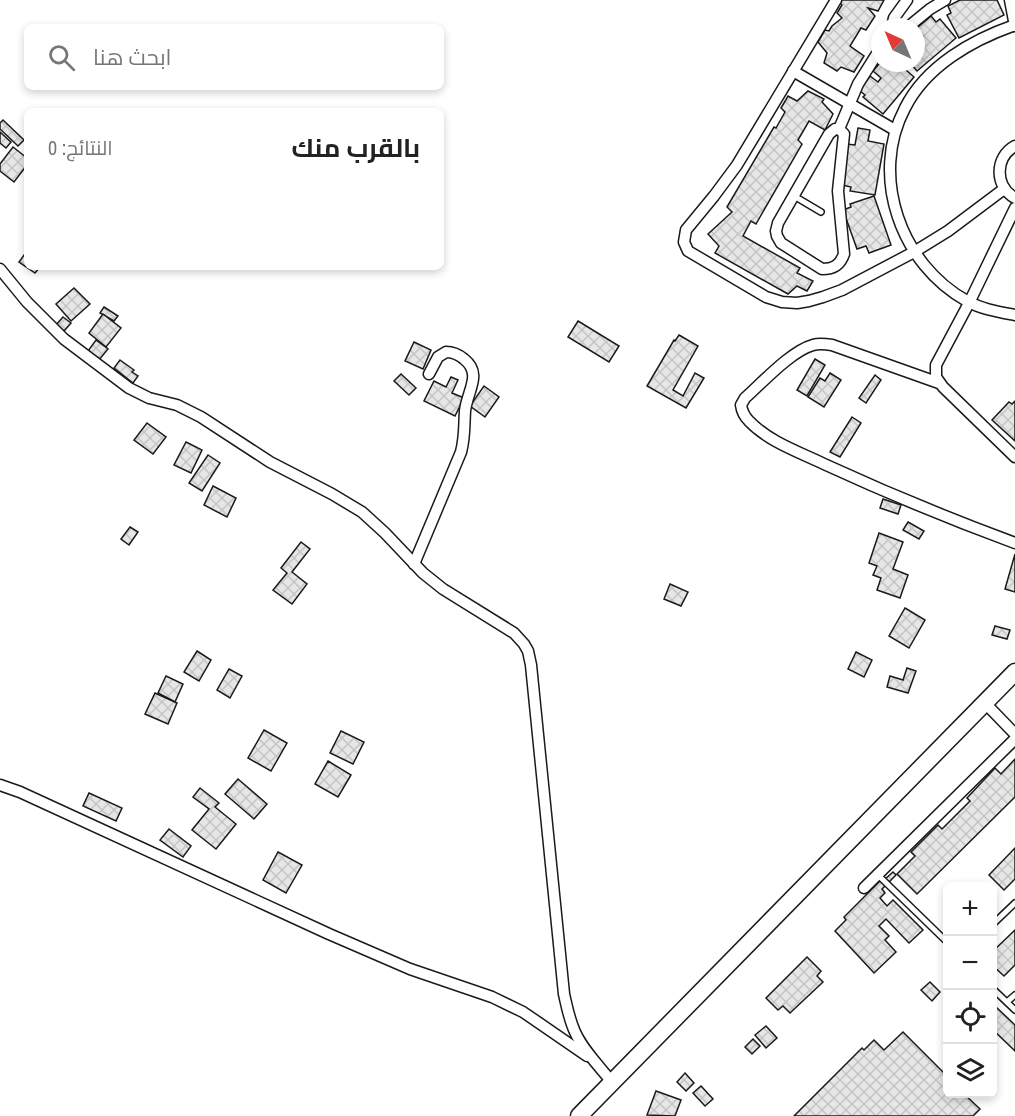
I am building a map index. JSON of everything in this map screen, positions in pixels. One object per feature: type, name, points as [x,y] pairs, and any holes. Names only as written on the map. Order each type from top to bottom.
[{"type":"main road","points":[[579,1116],[1015,672]]},
{"type":"street","points":[[836,0],[736,165],[686,230],[684,242],[688,251],[766,297],[782,302],[797,303],[842,290],[914,252],[948,231],[1004,189]]},
{"type":"street","points":[[894,18],[907,0]]},
{"type":"street","points":[[919,18],[945,0]]},
{"type":"street","points":[[1010,0],[1015,25],[994,32],[952,56],[919,87],[905,107],[895,130],[890,154],[890,176],[892,197],[899,222],[914,252],[927,269],[943,285],[969,303],[1015,315]]},
{"type":"street","points":[[839,129],[858,84],[871,63]]},
{"type":"street","points":[[793,71],[895,130]]},
{"type":"street","points":[[839,129],[844,134],[838,191],[844,254],[836,266],[822,269],[784,246],[778,240],[777,227],[832,130],[839,129]]},
{"type":"street","points":[[1015,146],[1005,154],[1000,162],[999,171],[1004,189],[1015,198]]},
{"type":"street","points":[[1015,208],[936,366],[936,377],[939,383],[1015,457]]},
{"type":"street","points":[[0,269],[27,302],[64,339],[129,388],[149,398],[177,405],[201,417],[270,462],[362,512],[385,532],[423,573],[443,589],[514,633],[524,644],[531,665],[564,994],[576,1034],[612,1083]]},
{"type":"street","points":[[939,383],[832,345],[818,344],[805,348],[788,361],[745,398],[741,405],[743,414],[748,420],[768,436],[783,444],[875,488],[1015,543]]},
{"type":"street","points":[[414,564],[461,452],[464,440],[465,409],[473,375],[472,368],[461,356],[451,352],[438,357],[429,374]]},
{"type":"street","points":[[985,703],[1015,734]]},
{"type":"street","points":[[864,888],[1015,739]]},
{"type":"street","points":[[0,785],[20,792],[329,934],[430,976],[492,997],[523,1012],[597,1063]]},
{"type":"lane","points":[[794,196],[821,212]]},
{"type":"lane","points":[[878,874],[943,938]]},
{"type":"lane","points":[[997,921],[1015,903]]},
{"type":"lane","points":[[995,990],[1015,1010]]},
{"type":"lane","points":[[1007,1002],[1015,995]]},
{"type":"building","points":[[842,0],[884,0],[878,11],[868,8],[875,16],[871,18],[866,30],[861,28],[850,46],[864,56],[854,72],[841,67],[837,71],[824,63],[827,53],[818,42],[825,30],[829,31],[842,18],[837,13],[842,5],[839,2]]},
{"type":"building","points":[[960,0],[997,0],[1004,15],[959,38],[947,15],[951,13],[948,6]]},
{"type":"building","points":[[931,16],[936,22],[940,19],[956,38],[925,64],[925,21]]},
{"type":"building","points":[[874,72],[908,72],[914,77],[883,114],[863,97],[865,95],[859,90],[870,76],[878,82],[881,78]]},
{"type":"building","points":[[808,91],[824,99],[822,102],[833,114],[825,130],[809,121],[798,140],[802,144],[756,224],[751,221],[743,236],[800,268],[797,273],[813,281],[807,291],[797,286],[788,294],[715,253],[719,246],[708,234],[732,212],[727,207],[785,112],[781,108],[788,96],[797,101]]},
{"type":"building","points":[[3,120],[24,140],[18,146],[0,129],[0,123]]},
{"type":"building","points":[[858,128],[870,130],[868,141],[884,144],[875,195],[850,191],[851,187],[842,185],[847,144],[855,145]]},
{"type":"building","points":[[0,132],[11,142],[6,148],[0,143]]},
{"type":"building","points":[[13,147],[24,156],[24,169],[14,182],[0,171],[0,164]]},
{"type":"building","points":[[874,196],[891,245],[869,253],[866,246],[857,249],[843,210],[851,207],[850,204]]},
{"type":"building","points":[[24,255],[24,265],[19,262]]},
{"type":"building","points":[[74,288],[90,304],[71,321],[56,304]]},
{"type":"building","points":[[104,307],[118,316],[114,321],[100,313]]},
{"type":"building","points":[[103,314],[121,328],[106,347],[89,333]]},
{"type":"building","points":[[63,317],[71,323],[64,331],[56,325]]},
{"type":"building","points":[[578,321],[619,346],[609,362],[568,337]]},
{"type":"building","points":[[679,335],[698,346],[673,390],[683,396],[695,373],[704,378],[686,408],[647,386]]},
{"type":"building","points":[[96,340],[108,349],[99,360],[88,351]]},
{"type":"building","points":[[414,342],[431,350],[423,369],[405,361]]},
{"type":"building","points":[[815,359],[825,365],[807,396],[797,390]]},
{"type":"building","points":[[120,360],[134,370],[132,372],[138,376],[133,383],[114,368]]},
{"type":"building","points":[[830,373],[841,380],[824,407],[808,397],[820,378],[825,381]]},
{"type":"building","points":[[401,374],[416,388],[409,395],[394,381]]},
{"type":"building","points":[[875,375],[881,380],[866,403],[859,398]]},
{"type":"building","points":[[451,377],[458,380],[452,393],[464,398],[455,416],[424,401],[434,381],[446,387]]},
{"type":"building","points":[[484,386],[499,397],[485,417],[470,406]]},
{"type":"building","points":[[1015,401],[1015,441],[992,420],[1009,402],[1012,404]]},
{"type":"building","points":[[852,417],[861,423],[840,457],[830,452]]},
{"type":"building","points":[[147,423],[166,437],[153,454],[134,440]]},
{"type":"building","points":[[186,442],[202,450],[191,473],[174,465]]},
{"type":"building","points":[[208,455],[220,463],[202,491],[189,483]]},
{"type":"building","points":[[213,486],[236,498],[227,517],[204,505]]},
{"type":"building","points":[[883,499],[901,505],[898,514],[880,508]]},
{"type":"building","points":[[908,522],[924,531],[919,539],[903,530]]},
{"type":"building","points":[[130,527],[138,532],[129,545],[121,539]]},
{"type":"building","points":[[879,533],[903,542],[893,569],[908,575],[900,598],[877,590],[881,578],[873,575],[877,566],[869,563]]},
{"type":"building","points":[[301,542],[310,549],[292,572],[307,584],[292,604],[273,590],[287,573],[281,568]]},
{"type":"building","points":[[1015,554],[1015,592],[1005,589]]},
{"type":"building","points":[[670,584],[688,592],[681,606],[664,599]]},
{"type":"building","points":[[905,608],[925,620],[909,648],[889,636]]},
{"type":"building","points":[[995,626],[1010,630],[1007,639],[992,635]]},
{"type":"building","points":[[197,651],[211,660],[199,681],[184,672]]},
{"type":"building","points":[[856,652],[872,660],[864,677],[848,669]]},
{"type":"building","points":[[907,668],[916,671],[908,693],[887,687],[890,676],[903,680]]},
{"type":"building","points":[[229,669],[242,676],[230,698],[217,690]]},
{"type":"building","points":[[166,676],[183,684],[175,702],[158,693]]},
{"type":"building","points":[[155,693],[177,703],[168,724],[145,714]]},
{"type":"building","points":[[264,730],[287,743],[271,771],[248,758]]},
{"type":"building","points":[[341,731],[364,742],[353,764],[330,753]]},
{"type":"building","points":[[1015,759],[1015,797],[917,894],[897,874],[915,856],[911,852],[938,825],[942,829],[970,801],[967,798],[995,768],[1001,774]]},
{"type":"building","points":[[328,761],[351,775],[338,797],[315,784]]},
{"type":"building","points":[[238,779],[267,804],[254,819],[225,794]]},
{"type":"building","points":[[200,788],[219,803],[215,807],[236,824],[216,849],[192,830],[209,809],[193,797]]},
{"type":"building","points":[[89,793],[122,808],[116,821],[83,806]]},
{"type":"building","points":[[169,829],[191,846],[183,857],[160,840]]},
{"type":"building","points":[[1015,848],[1015,879],[1004,890],[989,875]]},
{"type":"building","points":[[278,852],[302,865],[286,893],[263,880]]},
{"type":"building","points":[[893,872],[896,875],[882,889],[885,893],[880,898],[887,906],[893,900],[923,930],[909,943],[886,919],[879,926],[889,936],[885,940],[896,952],[874,973],[835,931],[846,920],[844,917],[883,878],[884,880]]},
{"type":"building","points":[[1015,930],[1015,965],[1004,976],[997,970],[997,947]]},
{"type":"building","points":[[807,957],[821,971],[817,976],[823,982],[790,1013],[783,1006],[778,1010],[766,998]]},
{"type":"building","points":[[930,982],[940,992],[932,1001],[921,990]]},
{"type":"building","points":[[997,1008],[1015,1025],[1015,1051],[997,1034]]},
{"type":"building","points":[[766,1026],[777,1038],[766,1048],[755,1035]]},
{"type":"building","points":[[903,1032],[943,1072],[943,1098],[968,1098],[980,1109],[973,1116],[794,1116],[862,1048],[864,1050],[874,1040],[884,1050]]},
{"type":"building","points":[[753,1039],[760,1046],[752,1054],[745,1047]]},
{"type":"building","points":[[685,1073],[694,1083],[686,1091],[677,1082]]},
{"type":"building","points":[[701,1086],[713,1099],[705,1106],[693,1093]]},
{"type":"building","points":[[656,1091],[681,1100],[675,1116],[647,1115]]}]
